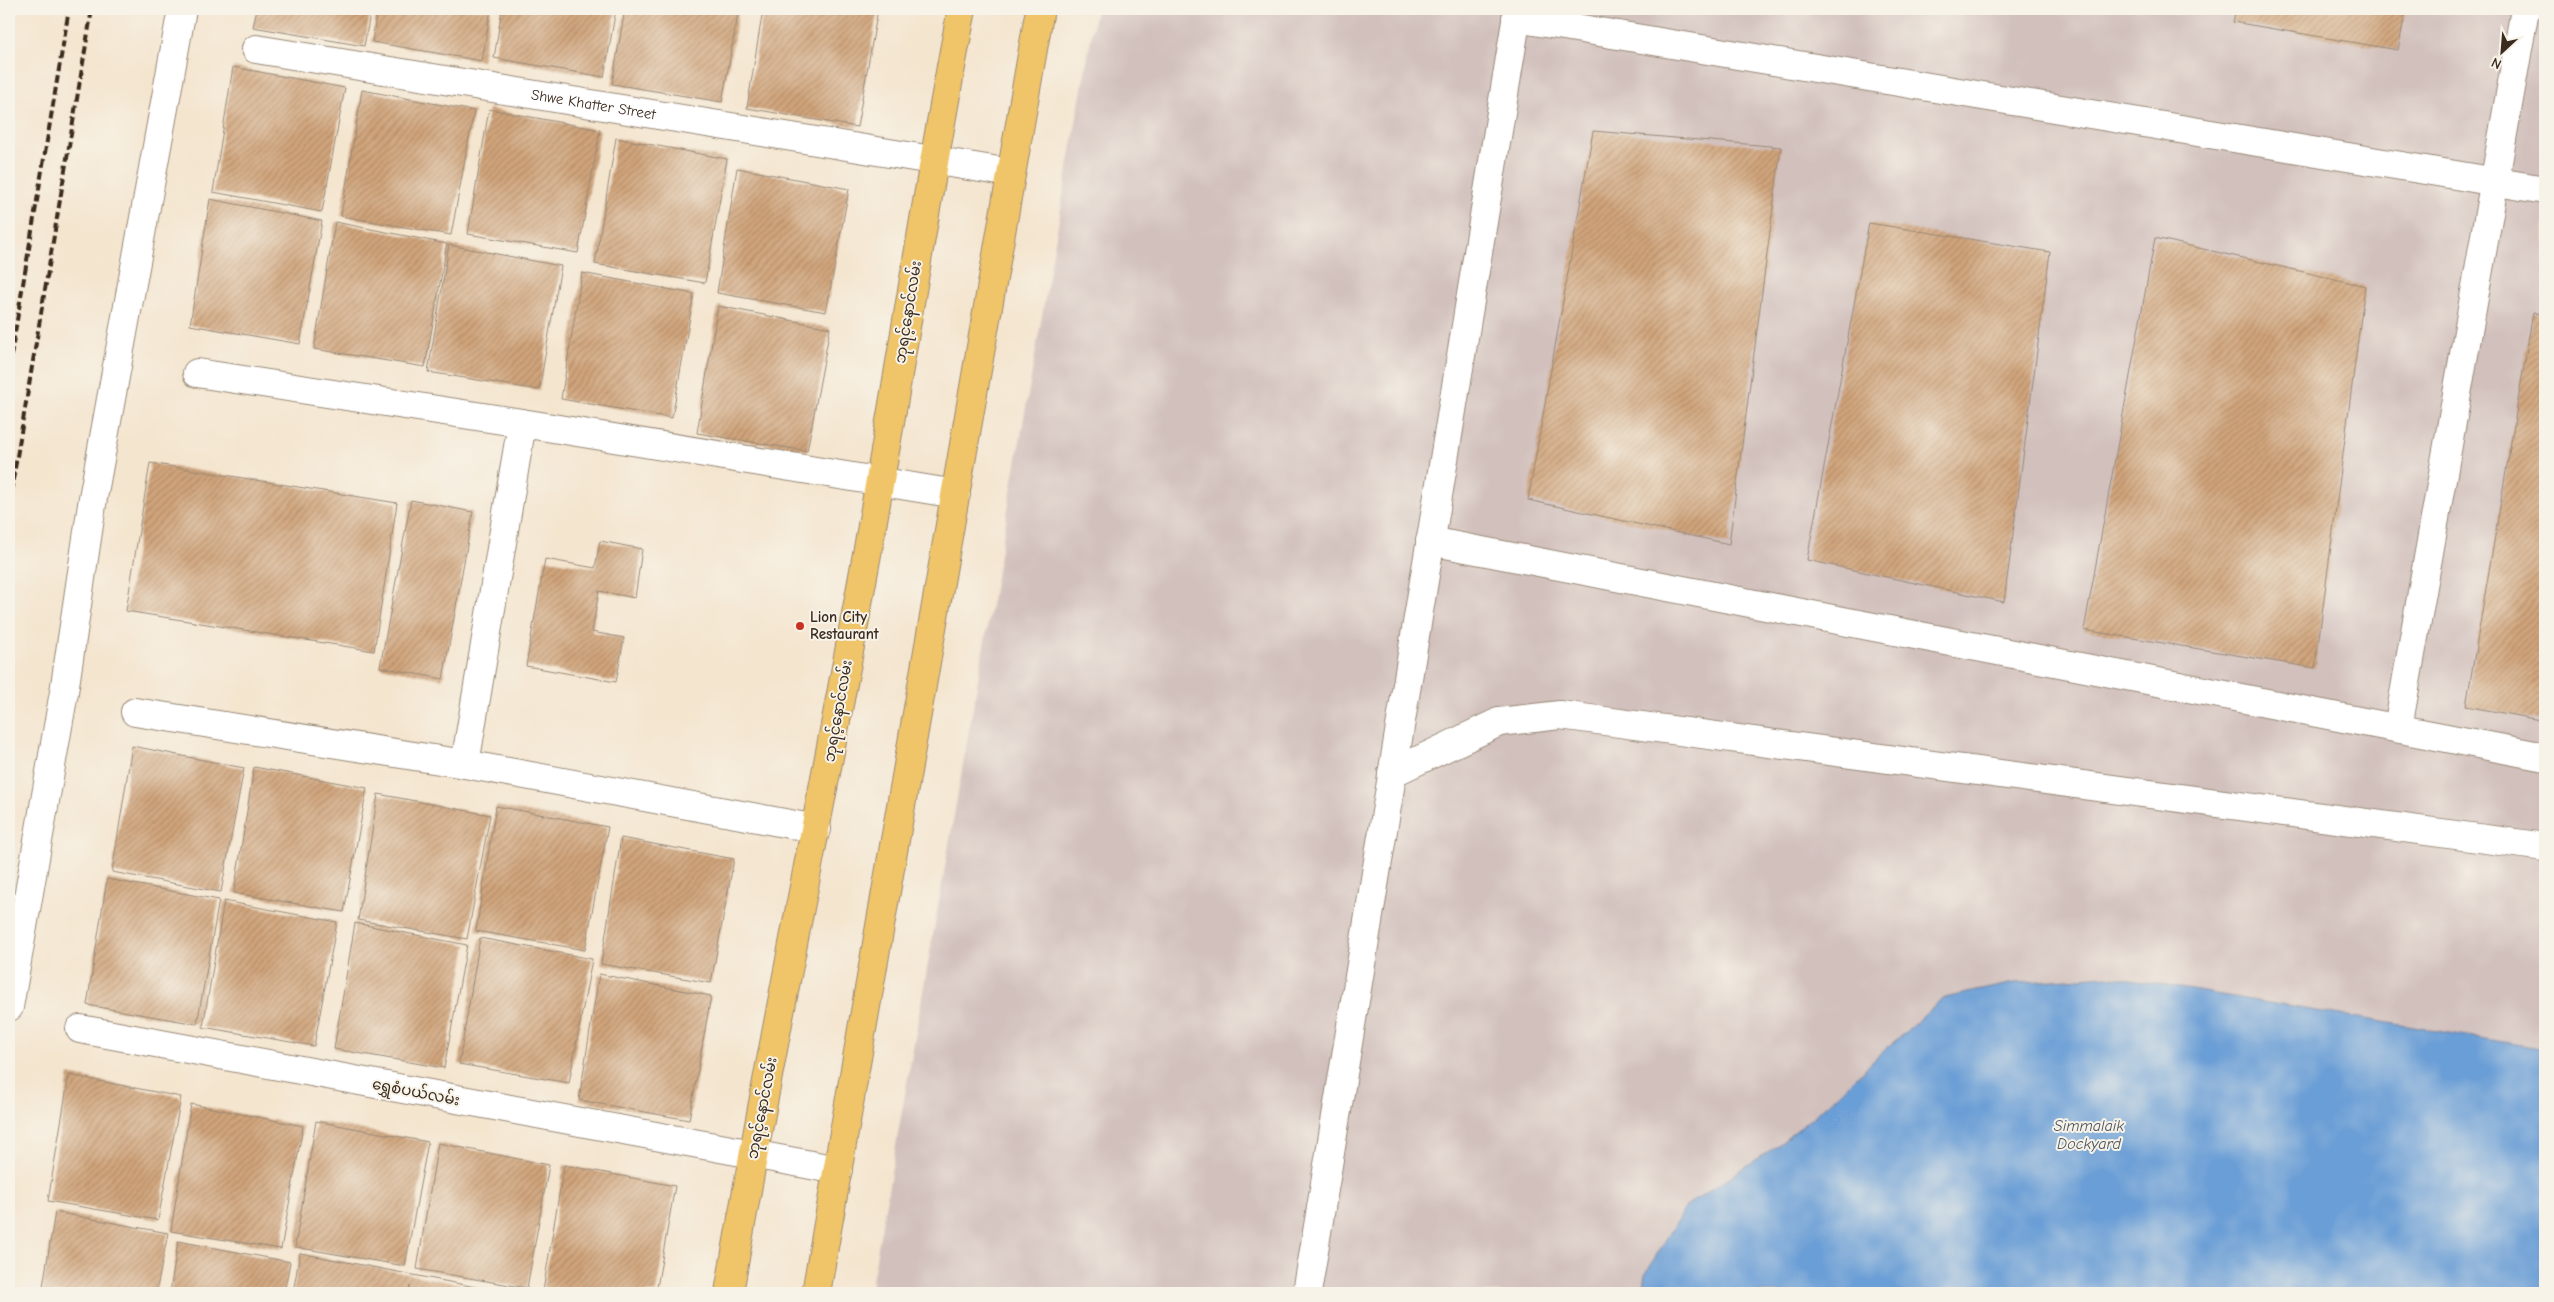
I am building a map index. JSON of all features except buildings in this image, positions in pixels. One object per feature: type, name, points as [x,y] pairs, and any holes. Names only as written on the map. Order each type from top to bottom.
[{"type":"main road","name":"ဘုရင့်နောင်လမ်း","points":[[729,1293],[753,1154],[817,829],[880,482],[932,161],[962,9]]},
{"type":"main road","points":[[816,1293],[1040,9]]},
{"type":"street","points":[[9,1007],[64,692],[93,498],[182,9]]},
{"type":"street","points":[[2398,728],[2525,9]]},
{"type":"street","points":[[1307,1293],[1517,14],[2545,190]]},
{"type":"street","name":"Shwe Khatter Street","points":[[256,49],[1012,173]]},
{"type":"street","points":[[197,373],[522,423],[956,494]]},
{"type":"street","points":[[466,764],[522,423]]},
{"type":"street","points":[[1430,541],[2545,757]]},
{"type":"street","points":[[135,712],[466,764],[817,829]]},
{"type":"street","points":[[1392,772],[1499,722],[1560,715],[2545,847]]},
{"type":"street","name":"ရွှေစံပယ်လမ်း","points":[[80,1029],[838,1170]]},
{"type":"shaded area","points":[[1096,9],[2545,9],[2545,1293],[870,1293]]},
{"type":"water","name":"Simmalaik Dockyard","points":[[2107,976],[2545,1049],[2545,1293],[1642,1293],[1645,1274],[1687,1205],[1777,1146],[1818,1113],[1944,998],[2014,983]]},
{"type":"railway","points":[[9,368],[69,9]]},
{"type":"railway","points":[[9,504],[92,9]]},
{"type":"place","name":"Lion City Restaurant","points":[[800,626]]}]
